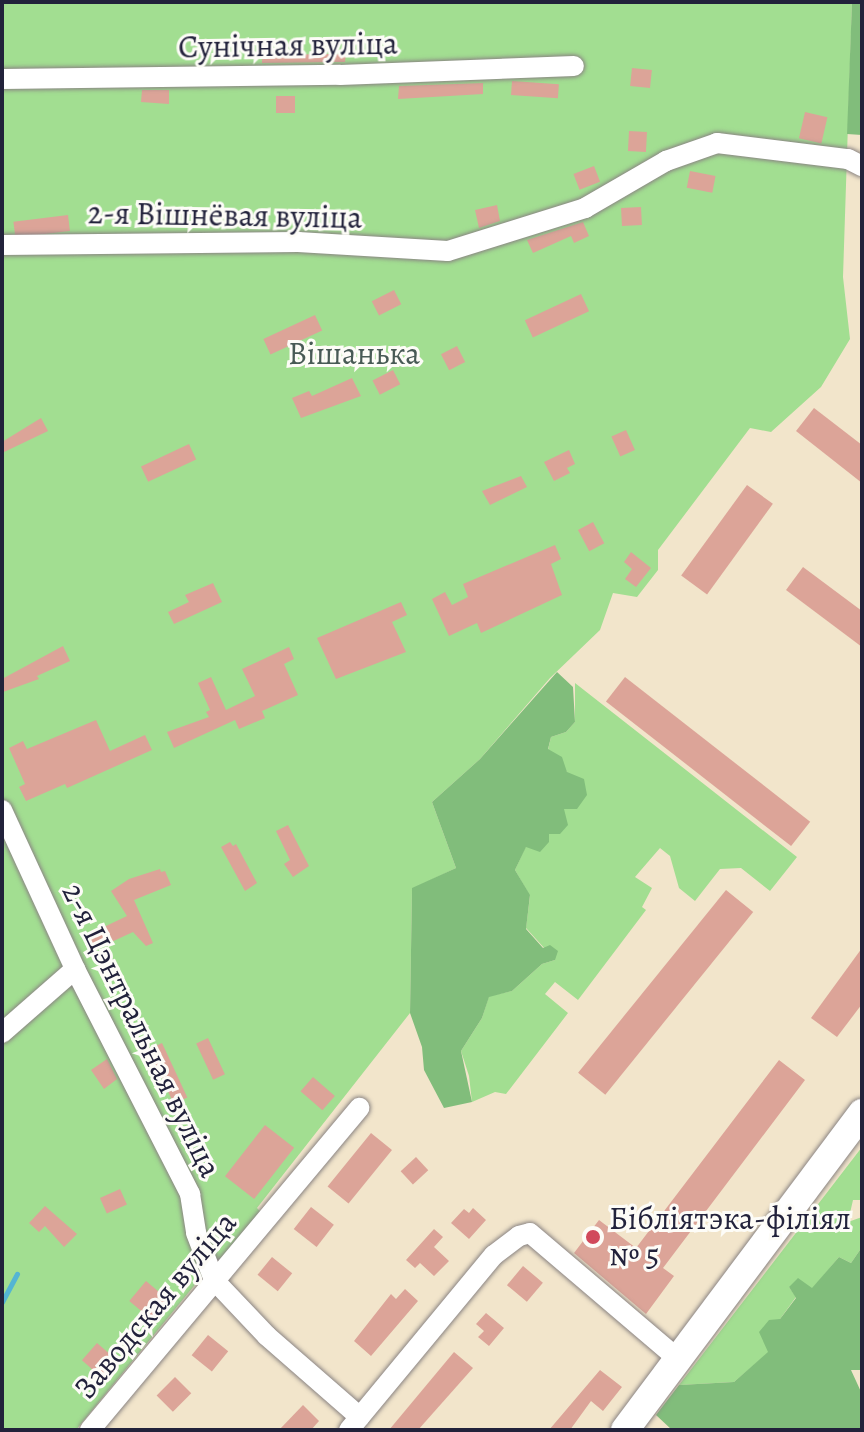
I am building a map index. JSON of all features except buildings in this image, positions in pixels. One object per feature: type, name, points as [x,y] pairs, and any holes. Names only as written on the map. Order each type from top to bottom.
[{"type":"street","name":"Сунічная вуліца","points":[[2,79],[324,76],[574,66]]},
{"type":"street","name":"2-я Вішнёвая вуліца","points":[[2,245],[298,242],[448,251],[585,208],[693,148],[717,143],[855,162]]},
{"type":"street","name":"2-я Цэнтральная вуліца","points":[[3,815],[75,969],[190,1194],[196,1233],[214,1280]]},
{"type":"street","points":[[2,1033],[75,969]]},
{"type":"street","name":"Заводская вуліца","points":[[90,1430],[359,1108]]},
{"type":"street","points":[[625,1430],[862,1113]]},
{"type":"street","points":[[214,1280],[354,1424],[494,1255],[519,1236],[530,1233],[677,1358]]},
{"type":"green space","name":"Вішанька","points":[[2,2],[852,2],[843,277],[850,339],[821,387],[771,432],[750,428],[658,550],[658,570],[637,597],[613,593],[600,630],[550,678],[480,759],[432,802],[456,868],[412,889],[410,1013],[257,1208],[262,1213],[224,1259],[216,1259],[76,1430],[2,1430]]},
{"type":"green space","points":[[852,2],[862,2],[862,135],[847,134]]},
{"type":"green space","points":[[557,672],[573,687],[575,722],[566,732],[551,737],[548,749],[562,757],[567,772],[584,779],[587,795],[577,809],[564,809],[568,825],[560,834],[549,834],[549,842],[540,852],[526,847],[515,870],[530,895],[526,929],[543,948],[550,945],[558,951],[555,960],[542,964],[512,991],[489,997],[482,1018],[461,1051],[472,1102],[444,1108],[424,1070],[422,1047],[410,1013],[412,888],[456,868],[432,802],[480,759]]},
{"type":"green space","points":[[575,683],[797,857],[770,891],[741,868],[720,869],[695,901],[679,888],[670,856],[660,848],[635,877],[652,888],[642,907],[646,910],[578,1000],[555,982],[545,994],[568,1013],[506,1094],[495,1092],[472,1102],[469,1076],[461,1051],[482,1018],[489,996],[512,991],[542,964],[555,960],[526,928],[530,896],[515,870],[526,846],[549,833],[564,808],[567,772],[548,750],[551,737],[566,732],[575,722]]},
{"type":"green space","points":[[862,1147],[862,1200],[853,1200],[848,1222],[862,1217],[862,1247],[851,1263],[839,1257],[812,1289],[789,1287],[796,1297],[780,1319],[769,1352],[734,1382],[679,1385]]},
{"type":"green space","points":[[862,1247],[862,1370],[851,1370],[862,1394],[862,1430],[672,1430],[656,1415],[679,1385],[734,1382],[768,1352],[759,1332],[769,1320],[780,1319],[796,1298],[789,1287],[798,1278],[812,1288],[839,1257],[851,1263]]},
{"type":"waterway","points":[[2,1302],[17,1274]]},
{"type":"place","name":"Бібліятэка-філіял № 5","points":[[593,1237]]}]
